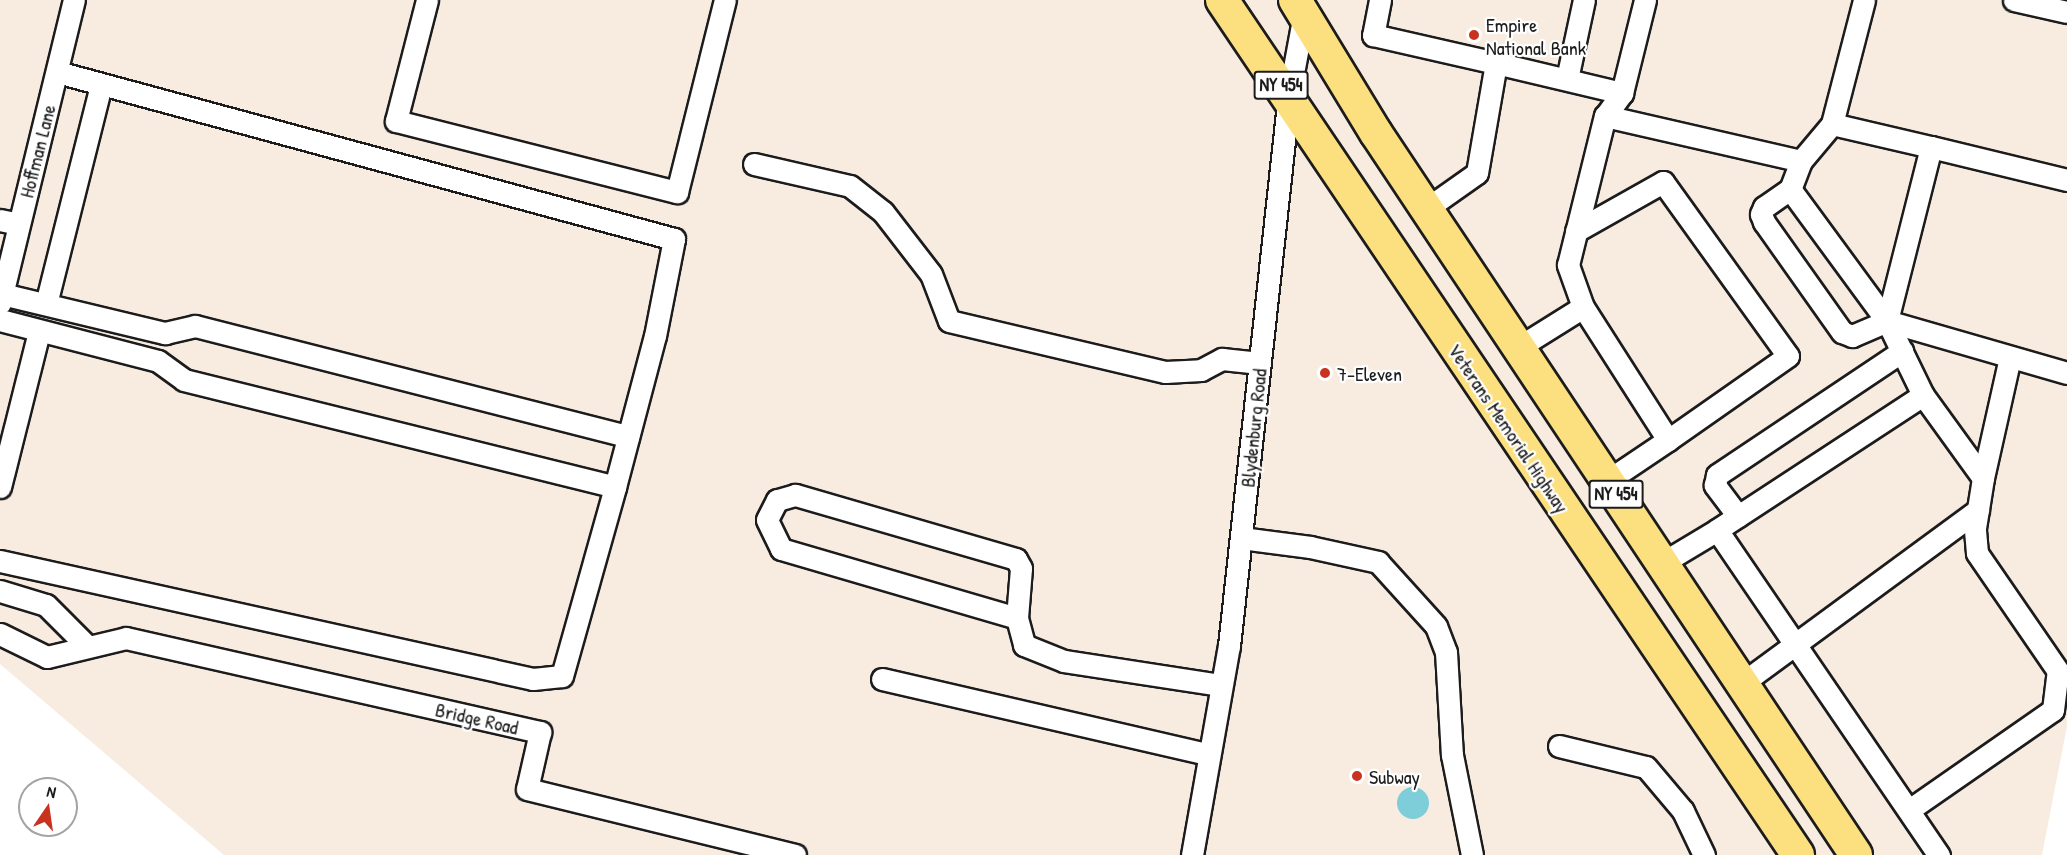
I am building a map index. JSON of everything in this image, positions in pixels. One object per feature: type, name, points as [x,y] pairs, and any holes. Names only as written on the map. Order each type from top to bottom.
[{"type":"highway","name":"Veterans Memorial Highway","points":[[1222,0],[1798,855]]},
{"type":"highway","name":"NY 454","points":[[1302,4],[1426,208],[1856,855]]},
{"type":"street","name":"Hoffman Lane","points":[[1,298],[10,222],[57,72],[74,0]]},
{"type":"street","points":[[427,0],[396,122],[677,192],[725,0]]},
{"type":"street","points":[[1380,0],[1373,34],[1622,93]]},
{"type":"street","points":[[1567,80],[1584,0]]},
{"type":"street","points":[[1645,0],[1622,93],[1605,116],[1568,265],[1583,307],[1668,440]]},
{"type":"street","points":[[1863,0],[1832,124],[1801,161],[1790,189],[1764,207],[1761,213],[1764,222],[1842,332],[1852,336],[1887,321],[2067,373]]},
{"type":"street","points":[[2014,0],[2067,12]]},
{"type":"street","name":"Blydenburg Road","points":[[1192,855],[1221,685],[1241,538],[1288,95],[1302,4]]},
{"type":"street","points":[[1426,208],[1477,173],[1496,63]]},
{"type":"street","points":[[0,561],[533,679],[562,676],[655,336],[674,239],[57,72]]},
{"type":"street","points":[[46,304],[101,85]]},
{"type":"street","points":[[1605,116],[1801,161]]},
{"type":"street","points":[[1832,124],[2067,180]]},
{"type":"street","points":[[1887,321],[1931,147]]},
{"type":"street","points":[[754,164],[850,186],[883,212],[931,274],[950,321],[1165,372],[1201,370],[1222,359],[1260,363]]},
{"type":"street","points":[[1576,231],[1663,182],[1788,356],[1607,481]]},
{"type":"street","points":[[1790,189],[1887,321],[1923,395],[1983,478]]},
{"type":"street","points":[[1,298],[46,304],[165,333],[195,326],[628,436]]},
{"type":"street","points":[[1519,347],[1583,307]]},
{"type":"street","points":[[0,320],[39,332],[158,361],[184,380],[615,487]]},
{"type":"street","points":[[0,488],[39,332]]},
{"type":"street","points":[[158,361],[165,333]]},
{"type":"street","points":[[1738,516],[1715,485],[1717,475],[1902,351]]},
{"type":"street","points":[[1909,810],[2052,710],[2058,670],[1977,553],[1978,510],[1983,478],[2010,357]]},
{"type":"street","points":[[1662,563],[1717,530],[1923,395]]},
{"type":"street","points":[[1017,618],[781,549],[767,520],[777,500],[795,495],[1016,560],[1021,568],[1017,618],[1024,645],[1064,661],[1221,685]]},
{"type":"street","points":[[1741,684],[1978,510]]},
{"type":"street","points":[[1717,530],[1798,644],[1939,855]]},
{"type":"street","points":[[1241,538],[1310,547],[1378,562],[1436,627],[1446,652],[1452,755],[1472,855]]},
{"type":"street","points":[[0,591],[46,605],[88,648]]},
{"type":"street","name":"Bridge Road","points":[[0,634],[47,657],[126,638],[540,732],[527,789],[795,855]]},
{"type":"street","points":[[882,679],[1208,754]]},
{"type":"street","points":[[1559,746],[1647,767],[1683,811],[1704,855]]},
{"type":"street","points":[[1765,805],[1782,855]]},
{"type":"shaded area","points":[[0,0],[2067,0],[2067,726],[2042,855],[224,855],[0,664]]},
{"type":"water","points":[[1413,787],[1424,792],[1429,803],[1424,814],[1413,819],[1402,814],[1397,803],[1402,792]]},
{"type":"place","name":"Empire National Bank","points":[[1474,35]]},
{"type":"place","name":"7-Eleven","points":[[1325,373]]},
{"type":"place","name":"Subway","points":[[1357,776]]}]
